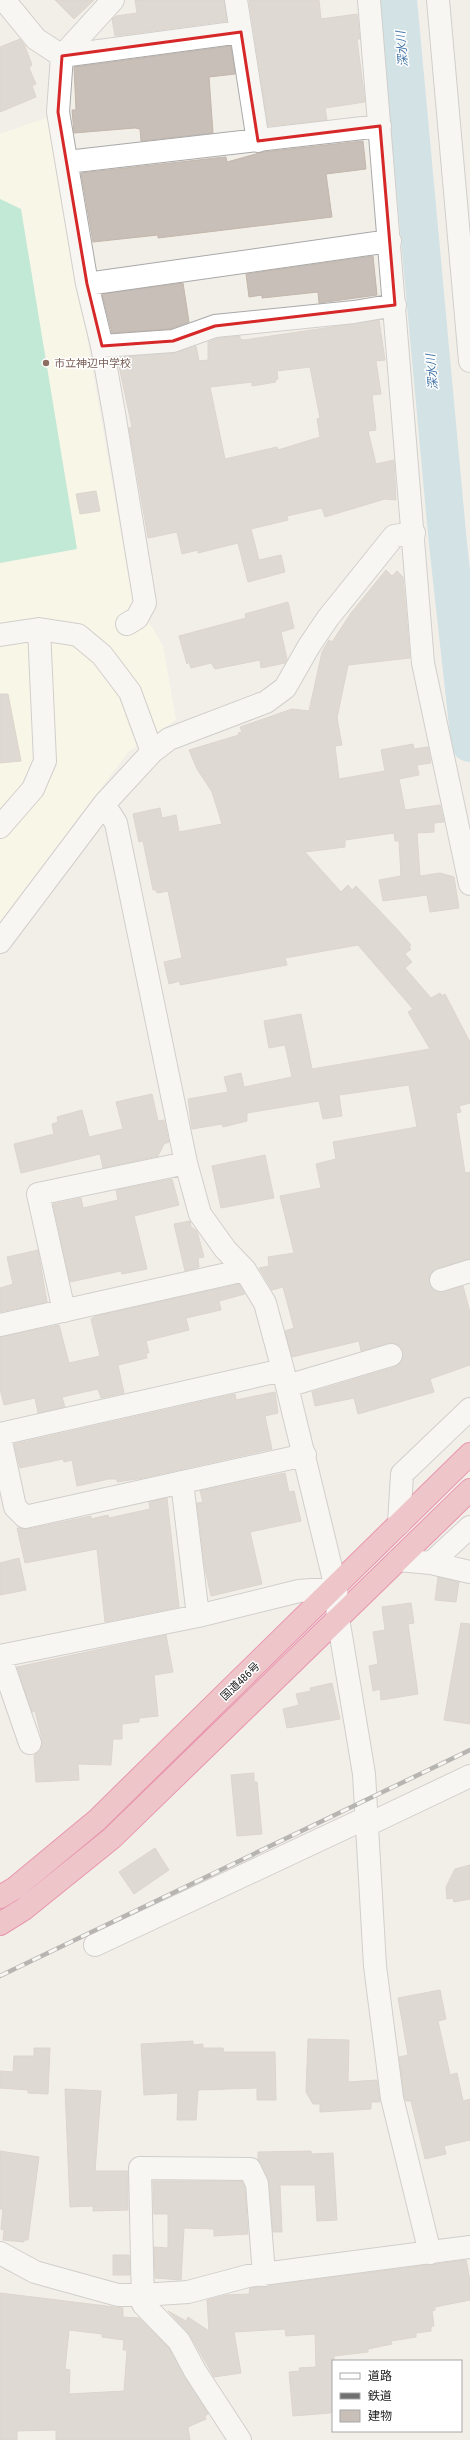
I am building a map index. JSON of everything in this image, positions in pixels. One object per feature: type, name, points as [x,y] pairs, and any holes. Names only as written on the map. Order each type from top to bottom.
[{"type":"highway","name":"国道486号","points":[[0,1897],[15,1888],[97,1820],[336,1588],[470,1454]]},
{"type":"highway","points":[[0,1924],[24,1909],[112,1838],[470,1490]]},
{"type":"street","points":[[4,0],[36,39],[62,56],[241,32]]},
{"type":"street","points":[[113,0],[62,56],[58,112],[87,284],[102,346],[145,603],[138,618],[127,624]]},
{"type":"street","points":[[236,0],[258,140]]},
{"type":"street","points":[[369,0],[424,663],[470,884]]},
{"type":"street","points":[[438,0],[470,361]]},
{"type":"street","points":[[67,162],[380,126]]},
{"type":"street","points":[[87,284],[390,241]]},
{"type":"street","points":[[102,346],[173,341],[215,326],[354,312],[395,305]]},
{"type":"street","points":[[0,942],[104,804],[152,752],[169,739],[266,702],[285,688],[309,646],[328,618],[394,536],[414,534]]},
{"type":"street","points":[[0,635],[39,629],[78,635],[102,655],[130,692],[152,752]]},
{"type":"street","points":[[0,828],[33,789],[45,761],[39,629]]},
{"type":"street","points":[[104,804],[116,823],[186,1163],[200,1214],[224,1249],[245,1270],[264,1303],[305,1455],[336,1588],[338,1618],[364,1774],[375,1966],[392,2098],[430,2253]]},
{"type":"street","points":[[64,1311],[38,1194],[186,1163]]},
{"type":"street","points":[[0,1325],[245,1270]]},
{"type":"street","points":[[441,1280],[470,1272]]},
{"type":"street","points":[[305,1455],[25,1517],[15,1507],[0,1435],[285,1378],[391,1355]]},
{"type":"street","points":[[399,1524],[402,1474],[470,1409]]},
{"type":"street","points":[[182,1482],[198,1616]]},
{"type":"street","points":[[431,1563],[470,1526]]},
{"type":"street","points":[[398,1560],[431,1563],[470,1572]]},
{"type":"street","points":[[30,1743],[0,1656],[198,1616],[299,1591],[336,1588]]},
{"type":"street","points":[[95,1945],[470,1776]]},
{"type":"street","points":[[240,2440],[195,2371],[179,2341],[147,2310],[142,2295],[140,2168],[250,2169],[257,2184],[264,2275]]},
{"type":"street","points":[[0,2253],[34,2272],[118,2295],[142,2295],[188,2292],[248,2276],[470,2247]]},
{"type":"highlighted area","points":[[241,32],[258,141],[380,126],[395,305],[215,326],[173,341],[102,346],[87,284],[58,112],[62,56]]},
{"type":"shaded area","name":"市立神辺中学校","points":[[49,117],[131,592],[163,646],[176,720],[129,751],[0,923],[0,134]]},
{"type":"green space","points":[[0,199],[21,209],[77,549],[0,563]]},
{"type":"building","points":[[55,0],[94,0],[74,19]]},
{"type":"building","points":[[135,0],[224,0],[227,21],[115,36],[112,19],[116,16],[137,13]]},
{"type":"building","points":[[249,0],[319,0],[321,19],[357,14],[360,39],[357,39],[365,102],[325,108],[327,120],[268,126]]},
{"type":"building","points":[[20,39],[25,46],[32,65],[29,68],[36,84],[32,86],[36,97],[0,112],[0,47]]},
{"type":"building","points":[[231,46],[235,74],[209,77],[213,133],[141,141],[140,129],[135,128],[74,133],[72,110],[76,110],[74,67]]},
{"type":"building","points":[[363,141],[366,169],[326,174],[332,217],[158,238],[158,235],[93,242],[81,173],[226,157],[227,162],[263,152]]},
{"type":"building","points":[[373,256],[377,295],[319,303],[318,292],[262,298],[262,295],[249,297],[246,274]]},
{"type":"building","points":[[183,283],[189,322],[170,329],[112,333],[102,294]]},
{"type":"building","points":[[379,320],[385,360],[376,361],[381,394],[372,395],[376,430],[368,431],[376,464],[394,460],[396,500],[385,499],[325,517],[322,508],[287,516],[288,520],[251,529],[259,560],[281,555],[285,572],[248,582],[238,543],[198,553],[198,550],[182,554],[177,532],[148,538],[129,428],[132,427],[117,357],[174,353],[196,346],[199,361],[208,360],[208,342],[218,338],[240,336],[240,339],[244,340]],"holes":[[[310,367],[320,418],[317,419],[320,437],[278,450],[277,447],[225,459],[210,387],[252,382],[252,386],[276,382],[275,380],[278,379],[277,371]]]},
{"type":"building","points":[[96,491],[100,511],[80,514],[76,494]]},
{"type":"building","points":[[386,570],[392,576],[397,571],[403,577],[410,658],[348,665],[337,718],[342,745],[335,746],[339,779],[385,771],[381,750],[413,744],[414,749],[428,747],[431,763],[417,765],[419,775],[399,779],[405,810],[440,805],[444,822],[434,823],[434,832],[417,833],[420,876],[440,873],[454,877],[459,908],[430,912],[427,895],[383,901],[379,880],[401,876],[399,841],[395,841],[394,833],[345,840],[345,847],[305,852],[341,892],[348,885],[352,890],[356,886],[411,945],[409,947],[411,949],[405,954],[412,962],[405,968],[431,998],[440,993],[442,996],[445,994],[470,1042],[470,1103],[459,1106],[461,1112],[456,1113],[465,1173],[470,1172],[470,1259],[437,1268],[432,1272],[429,1278],[432,1289],[438,1292],[463,1286],[470,1312],[470,1365],[430,1379],[434,1392],[358,1414],[354,1398],[315,1406],[312,1392],[395,1367],[403,1358],[400,1346],[388,1343],[361,1351],[359,1341],[292,1357],[285,1331],[294,1328],[283,1287],[272,1290],[259,1268],[269,1266],[268,1257],[294,1253],[280,1196],[321,1188],[316,1164],[336,1159],[333,1142],[417,1127],[409,1085],[339,1095],[342,1116],[323,1119],[319,1101],[247,1113],[247,1121],[223,1127],[222,1124],[192,1129],[188,1099],[228,1092],[224,1077],[241,1073],[244,1087],[292,1077],[285,1045],[269,1048],[264,1021],[301,1014],[312,1069],[430,1049],[408,1012],[413,1009],[358,945],[285,958],[287,965],[180,985],[180,981],[169,984],[164,962],[182,958],[168,891],[157,893],[156,890],[153,890],[143,841],[139,842],[133,814],[160,808],[162,818],[176,815],[179,832],[222,824],[212,792],[197,769],[189,750],[239,735],[238,733],[242,732],[240,727],[292,709],[309,711],[322,652],[329,640],[332,642],[351,613]]},
{"type":"building","points":[[288,602],[294,628],[281,632],[287,659],[285,663],[261,668],[260,660],[215,669],[211,663],[191,668],[189,662],[187,664],[179,636],[246,618],[245,614]]},
{"type":"building","points":[[0,694],[8,694],[21,761],[0,763]]},
{"type":"building","points":[[152,1094],[158,1121],[164,1120],[169,1142],[164,1144],[158,1156],[103,1168],[100,1154],[21,1173],[14,1144],[54,1134],[52,1124],[58,1122],[57,1117],[82,1110],[89,1137],[123,1129],[116,1102]]},
{"type":"building","points":[[265,1155],[274,1198],[221,1208],[212,1166]]},
{"type":"building","points":[[172,1179],[179,1205],[134,1216],[147,1269],[122,1274],[121,1271],[70,1282],[53,1204],[81,1198],[83,1208],[118,1200],[116,1190]]},
{"type":"building","points":[[190,1221],[191,1227],[197,1231],[204,1257],[198,1258],[199,1267],[185,1271],[174,1224]]},
{"type":"building","points":[[38,1250],[47,1302],[0,1312],[0,1288],[13,1284],[7,1257]]},
{"type":"building","points":[[239,1284],[245,1294],[219,1301],[221,1310],[186,1318],[189,1330],[146,1341],[149,1353],[146,1353],[147,1358],[118,1365],[124,1393],[101,1398],[98,1389],[62,1397],[65,1407],[38,1413],[35,1398],[4,1405],[0,1389],[0,1337],[59,1325],[69,1363],[100,1356],[91,1319],[96,1316]]},
{"type":"building","points":[[275,1392],[278,1413],[265,1416],[272,1449],[143,1478],[117,1482],[117,1479],[109,1479],[77,1486],[72,1460],[64,1462],[63,1459],[20,1468],[14,1444],[235,1394],[236,1400]]},
{"type":"building","points":[[285,1473],[289,1492],[294,1491],[301,1521],[250,1532],[262,1584],[211,1596],[205,1569],[197,1503],[203,1502],[200,1491]]},
{"type":"building","points":[[167,1498],[179,1607],[105,1622],[97,1549],[25,1563],[17,1528],[28,1529],[91,1516],[91,1519],[108,1515],[109,1518],[150,1509],[149,1502]]},
{"type":"building","points":[[19,1558],[26,1590],[0,1595],[0,1563]]},
{"type":"building","points":[[438,1577],[459,1582],[456,1602],[435,1600]]},
{"type":"building","points":[[411,1603],[414,1623],[408,1624],[418,1694],[381,1700],[380,1689],[373,1691],[369,1666],[378,1664],[373,1632],[385,1630],[382,1607]]},
{"type":"building","points":[[461,1623],[470,1624],[470,1724],[444,1720]]},
{"type":"building","points":[[166,1635],[173,1672],[154,1675],[158,1716],[139,1718],[139,1722],[122,1724],[122,1739],[113,1739],[111,1765],[78,1764],[79,1780],[36,1782],[34,1755],[40,1751],[42,1739],[35,1711],[32,1712],[17,1667]]},
{"type":"building","points":[[332,1683],[340,1719],[287,1728],[283,1709],[299,1705],[296,1694],[311,1691],[310,1688]]},
{"type":"building","points":[[254,1773],[254,1782],[257,1782],[262,1834],[237,1836],[231,1775]]},
{"type":"building","points":[[155,1848],[169,1870],[134,1894],[119,1872]]},
{"type":"building","points":[[470,1865],[470,1899],[454,1902],[453,1898],[447,1899],[446,1887],[455,1869]]},
{"type":"building","points":[[440,1990],[446,2019],[438,2021],[450,2075],[457,2073],[463,2101],[470,2099],[470,2140],[444,2146],[446,2154],[425,2159],[411,2101],[406,2101],[404,2096],[399,2057],[408,2055],[398,1998]]},
{"type":"building","points":[[308,2039],[349,2040],[348,2082],[377,2080],[380,2102],[371,2102],[371,2109],[320,2112],[320,2104],[313,2104],[306,2092]]},
{"type":"building","points":[[193,2041],[193,2045],[203,2044],[203,2048],[223,2048],[224,2052],[275,2052],[276,2100],[257,2100],[257,2088],[198,2090],[196,2120],[177,2120],[178,2093],[144,2095],[141,2044]]},
{"type":"building","points":[[34,2048],[50,2048],[48,2094],[28,2093],[28,2090],[0,2088],[0,2071],[13,2072],[14,2056],[34,2056]]},
{"type":"building","points":[[65,2089],[101,2091],[95,2171],[128,2171],[128,2210],[93,2211],[93,2206],[70,2207]]},
{"type":"building","points":[[0,2151],[39,2157],[28,2240],[24,2240],[24,2242],[3,2240],[4,2230],[1,2229],[3,2209],[0,2209]]},
{"type":"building","points":[[311,2151],[311,2154],[333,2153],[337,2220],[317,2221],[315,2185],[280,2185],[282,2232],[273,2232],[269,2183],[258,2160],[258,2152]]},
{"type":"building","points":[[153,2181],[242,2181],[245,2187],[248,2234],[214,2236],[214,2229],[184,2228],[181,2280],[155,2278],[154,2247],[168,2248],[168,2214],[154,2214]]},
{"type":"building","points":[[113,2255],[129,2255],[130,2275],[113,2275]]},
{"type":"building","points":[[466,2260],[470,2280],[470,2300],[435,2307],[435,2310],[432,2311],[434,2326],[431,2326],[431,2331],[416,2333],[416,2337],[391,2341],[392,2344],[368,2349],[368,2352],[334,2356],[334,2360],[332,2360],[332,2412],[293,2416],[289,2372],[300,2371],[299,2368],[316,2367],[315,2334],[286,2336],[285,2329],[234,2332],[241,2373],[214,2377],[190,2335],[168,2311],[186,2321],[188,2317],[209,2331],[207,2300],[226,2295],[249,2294],[250,2288]]},
{"type":"building","points":[[0,2293],[123,2308],[123,2317],[139,2318],[169,2348],[208,2414],[205,2416],[206,2419],[188,2427],[190,2440],[56,2440],[56,2430],[17,2431],[17,2440],[0,2440]],"holes":[[[69,2330],[102,2334],[102,2337],[124,2340],[123,2350],[127,2350],[124,2391],[69,2394],[70,2370],[65,2369]]]},
{"type":"waterway","name":"深水川","points":[[398,0],[448,544],[470,743]]},
{"type":"railway","points":[[0,1976],[470,1750]]},
{"type":"place","name":"市立神辺中学校","points":[[46,363]]}]
